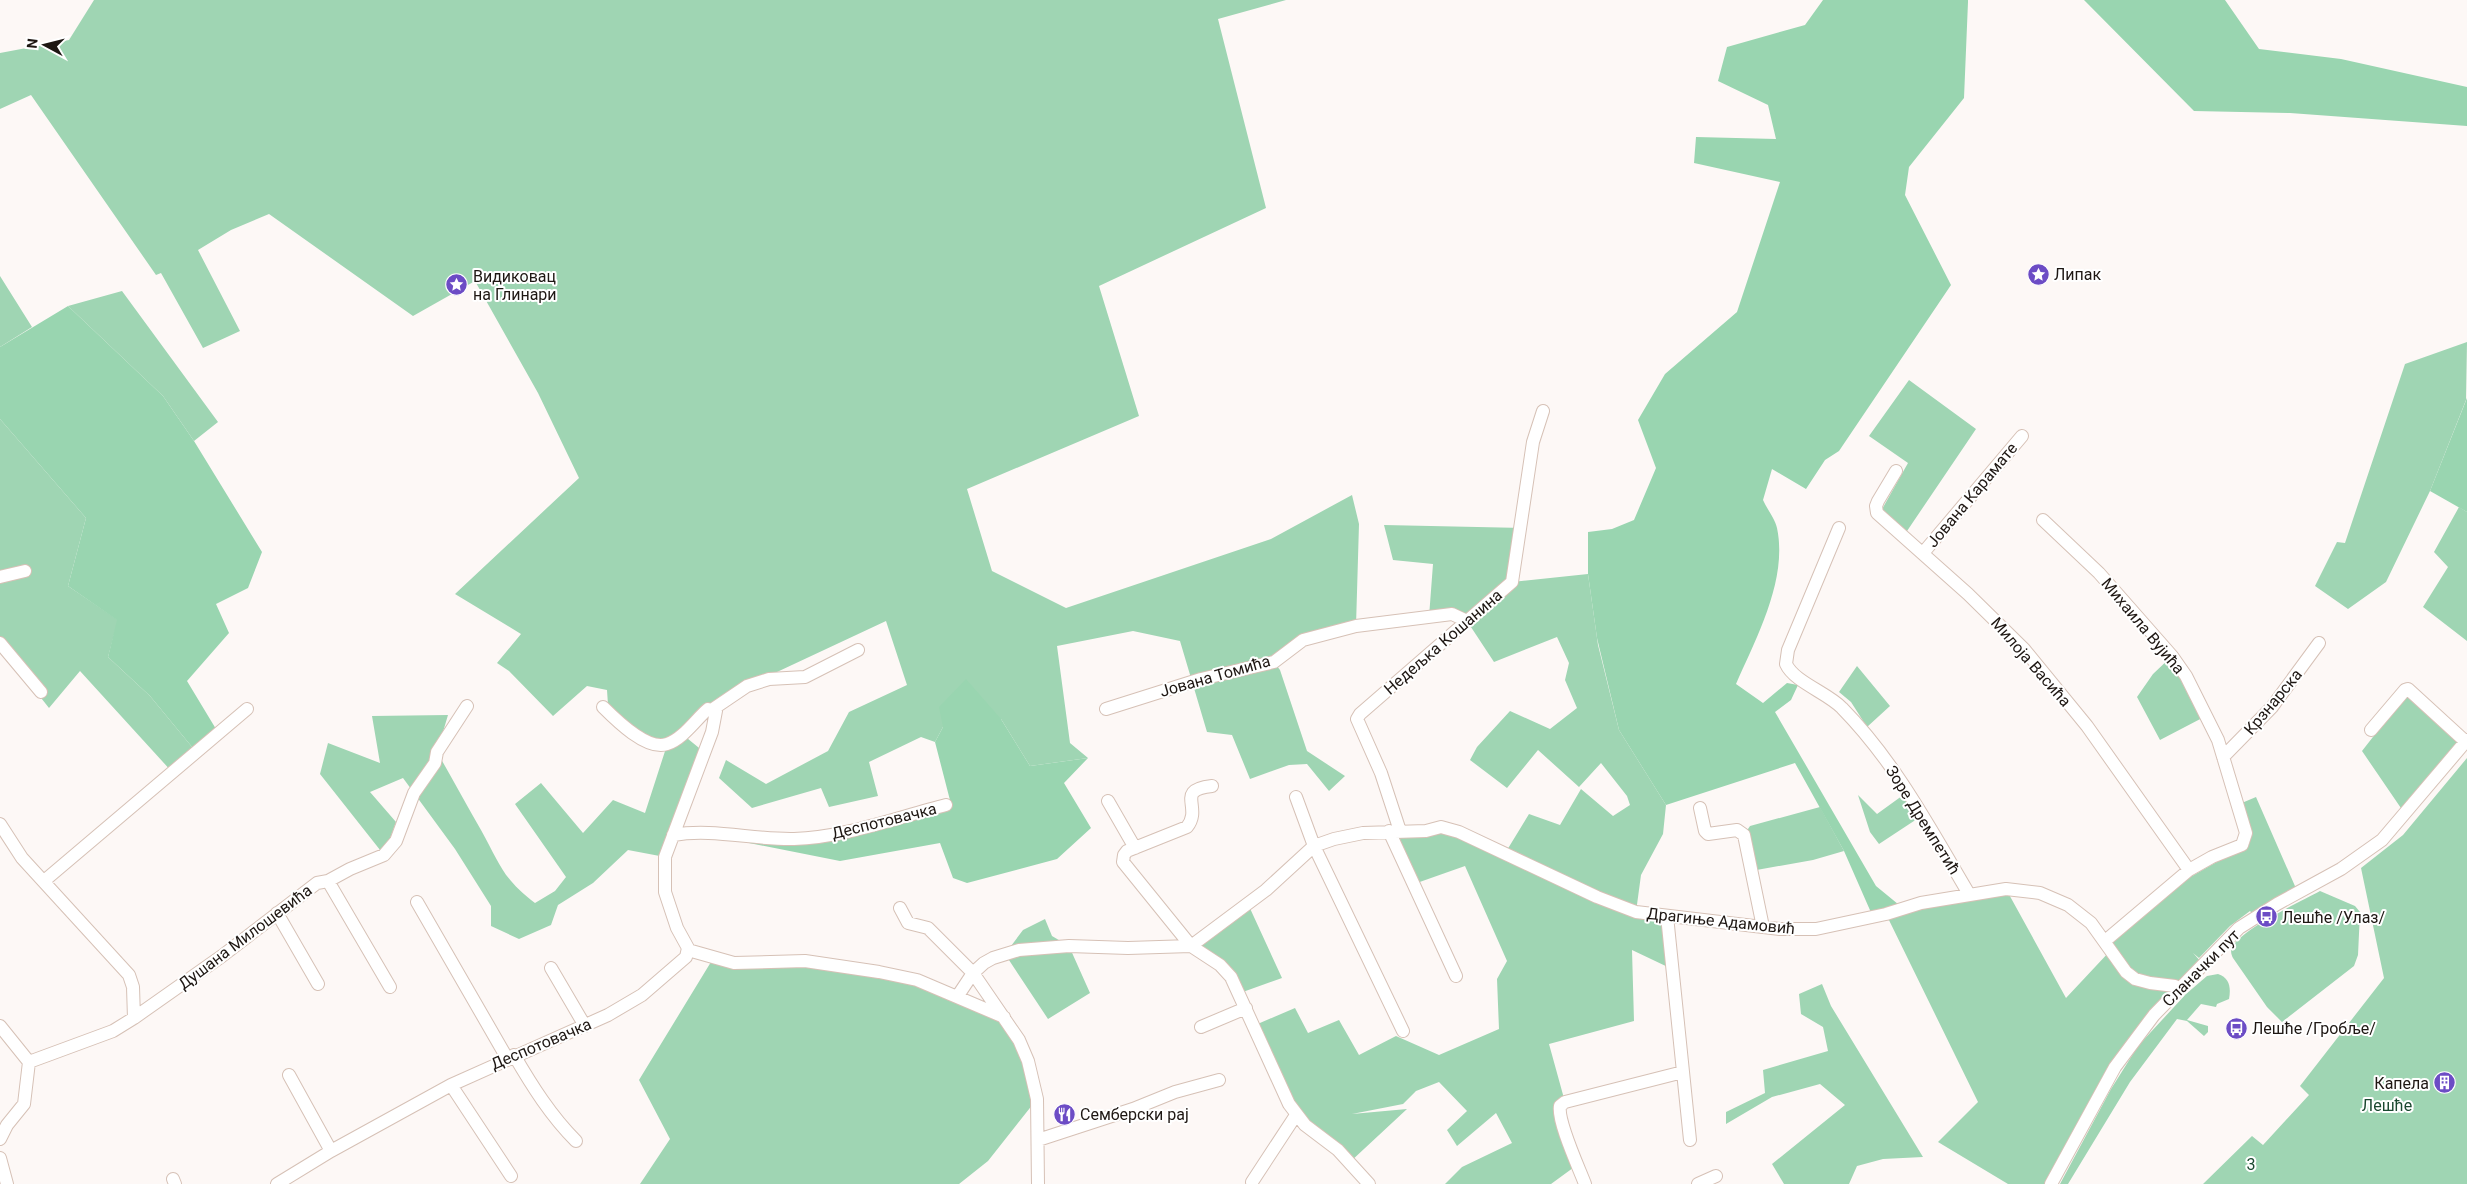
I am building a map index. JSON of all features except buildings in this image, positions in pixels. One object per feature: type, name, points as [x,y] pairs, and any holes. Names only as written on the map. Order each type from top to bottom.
[{"type":"street","name":"Недељка Кошанина","points":[[1395,831],[1381,773],[1357,719],[1360,714],[1512,582],[1534,442],[1543,411]]},
{"type":"street","name":"Јована Карамате","points":[[1923,554],[2022,436]]},
{"type":"street","name":"Милоја Васића","points":[[1896,471],[1878,501],[1876,510],[2004,628],[2038,666],[2087,726],[2189,870]]},
{"type":"street","name":"Михаила Вујића","points":[[2043,520],[2099,574],[2172,656],[2211,724],[2223,757],[2246,838],[2238,848],[2212,857],[2189,870],[2105,941]]},
{"type":"street","name":"Зоре Дремпетић","points":[[1839,528],[1788,650],[1786,664],[1799,678],[1833,699],[1866,733],[1908,789],[1970,894]]},
{"type":"street","points":[[0,577],[25,571]]},
{"type":"street","name":"Јована Томића","points":[[1106,709],[1201,679],[1274,662],[1303,640],[1356,626],[1452,614],[1467,621]]},
{"type":"street","points":[[0,643],[41,692]]},
{"type":"street","name":"Крзнарска","points":[[2223,757],[2272,707],[2319,643]]},
{"type":"street","points":[[603,707],[624,727],[656,745],[668,744],[708,709],[713,709],[747,686],[769,679],[805,677],[858,650]]},
{"type":"street","points":[[2371,730],[2405,690],[2408,689],[2466,741]]},
{"type":"street","name":"Душана Милошевића","points":[[29,1062],[113,1031],[222,956],[317,883],[328,881],[350,869],[384,855],[396,841],[414,793],[435,764],[437,752],[467,706]]},
{"type":"street","points":[[44,880],[247,709]]},
{"type":"street","points":[[713,709],[716,714],[712,732],[665,857],[665,892],[677,928],[688,950],[734,962],[805,961],[879,972],[917,980],[1004,1017]]},
{"type":"street","name":"Сланачки пут","points":[[2052,1184],[2115,1067],[2140,1030],[2224,942],[2255,917],[2341,869],[2382,840],[2466,741]]},
{"type":"street","points":[[1212,786],[1192,791],[1190,798],[1193,815],[1187,827],[1124,854],[1125,867],[1191,946],[1220,965],[1231,977],[1289,1104],[1296,1115],[1338,1150],[1369,1184]]},
{"type":"street","points":[[1296,797],[1314,846],[1403,1031]]},
{"type":"street","points":[[1108,801],[1135,848]]},
{"type":"street","name":"Деспотовачка","points":[[673,835],[694,831],[776,838],[817,837],[946,805]]},
{"type":"street","points":[[1700,808],[1705,831],[1708,834],[1737,830],[1744,835],[1763,928]]},
{"type":"street","points":[[0,824],[22,858],[130,975],[133,987],[134,1018]]},
{"type":"street","name":"Драгиње Адамовић","points":[[1191,946],[1266,890],[1314,846],[1334,839],[1395,831],[1426,831],[1441,827],[1459,832],[1597,897],[1636,912],[1763,928],[1816,929],[1970,894],[2016,889],[2050,896],[2078,912],[2091,923],[2105,941],[2120,966],[2135,979],[2175,986],[2179,989]]},
{"type":"street","points":[[1395,831],[1456,976]]},
{"type":"street","points":[[328,881],[390,987]]},
{"type":"street","points":[[417,902],[511,1057],[539,1096],[576,1141]]},
{"type":"street","points":[[900,908],[908,922],[928,928],[974,973],[1019,1040],[1028,1061],[1037,1099],[1038,1184]]},
{"type":"street","points":[[277,912],[318,984]]},
{"type":"street","points":[[1667,916],[1690,1140]]},
{"type":"street","points":[[957,997],[974,973],[992,958],[1019,950],[1068,946],[1136,948],[1191,946]]},
{"type":"street","name":"Деспотовачка","points":[[277,1184],[331,1151],[451,1085],[585,1026],[642,995],[686,957],[688,950]]},
{"type":"street","points":[[551,968],[585,1026]]},
{"type":"street","points":[[1201,1027],[1246,1008]]},
{"type":"street","points":[[0,1026],[29,1062],[24,1104],[7,1124],[0,1139]]},
{"type":"street","points":[[1585,1184],[1568,1140],[1560,1113],[1560,1106],[1565,1102],[1683,1072]]},
{"type":"street","points":[[289,1075],[331,1151]]},
{"type":"street","points":[[1038,1140],[1125,1112],[1175,1092],[1220,1080]]},
{"type":"street","points":[[451,1085],[511,1176]]},
{"type":"street","points":[[1252,1182],[1296,1115]]},
{"type":"street","points":[[0,1158],[7,1184]]},
{"type":"street","points":[[1698,1184],[1716,1176]]},
{"type":"green space","points":[[94,0],[1286,0],[1218,19],[1266,208],[1099,286],[1139,416],[967,489],[992,571],[1066,608],[1271,539],[1352,495],[1359,524],[1356,626],[1303,640],[1274,662],[1280,670],[1307,751],[1345,776],[1329,791],[1307,764],[1289,765],[1250,779],[1232,735],[1207,732],[1180,641],[1133,631],[1057,646],[1070,743],[1088,758],[1030,766],[1001,719],[943,727],[935,742],[921,737],[869,762],[878,796],[829,807],[821,788],[752,808],[719,778],[726,760],[766,784],[828,751],[849,712],[907,685],[886,621],[747,686],[682,734],[704,752],[665,857],[628,850],[593,883],[558,905],[551,925],[519,939],[491,926],[491,906],[455,849],[403,778],[370,792],[396,822],[384,855],[320,774],[328,743],[380,763],[372,716],[448,715],[437,752],[508,878],[535,903],[555,891],[566,877],[515,804],[541,783],[583,833],[613,800],[645,813],[667,745],[647,742],[608,705],[607,690],[587,686],[553,716],[509,671],[497,663],[521,634],[455,594],[579,478],[538,393],[475,281],[413,316],[269,214],[231,230],[198,250],[240,331],[203,348],[161,273],[156,275],[31,95],[0,109],[0,53],[69,40]]},
{"type":"green space","points":[[1823,0],[1968,0],[1964,98],[1909,167],[1905,195],[1951,285],[1839,451],[1825,460],[1806,489],[1772,469],[1763,500],[1777,528],[1778,568],[1774,588],[1761,628],[1736,684],[1763,703],[1787,683],[1798,685],[1791,700],[1775,712],[1876,886],[1904,909],[1873,917],[1844,851],[1795,763],[1666,805],[1619,730],[1597,638],[1588,574],[1588,532],[1612,529],[1634,520],[1656,468],[1638,420],[1665,374],[1737,312],[1780,182],[1694,163],[1696,137],[1776,139],[1768,105],[1718,81],[1727,47],[1805,25]]},
{"type":"green space","points":[[2084,0],[2225,0],[2259,49],[2341,59],[2467,87],[2467,126],[2290,113],[2194,111]]},
{"type":"green space","points":[[0,276],[32,327],[0,347]]},
{"type":"green space","points":[[122,291],[218,422],[194,441],[163,396],[68,306]]},
{"type":"green space","points":[[68,306],[163,396],[194,441],[262,552],[248,588],[216,604],[229,633],[187,681],[219,734],[197,753],[150,696],[108,657],[117,620],[68,586],[86,518],[0,419],[0,347]]},
{"type":"green space","points":[[2467,342],[2466,400],[2430,491],[2386,582],[2348,609],[2315,586],[2337,542],[2345,543],[2405,364]]},
{"type":"green space","points":[[1909,380],[1976,429],[1905,534],[1881,511],[1908,463],[1869,436]]},
{"type":"green space","points":[[2467,398],[2467,512],[2430,491]]},
{"type":"green space","points":[[0,419],[86,518],[68,586],[118,620],[108,657],[150,696],[197,753],[173,773],[80,671],[49,708],[0,646]]},
{"type":"green space","points":[[2459,507],[2467,512],[2467,641],[2423,607],[2448,567],[2434,552]]},
{"type":"green space","points":[[1384,525],[1524,528],[1512,582],[1588,574],[1598,645],[1619,730],[1666,805],[1663,834],[1641,875],[1636,912],[1667,916],[1672,969],[1632,950],[1634,1021],[1549,1044],[1565,1102],[1563,1103],[1577,1165],[1551,1184],[1445,1184],[1462,1167],[1512,1143],[1496,1113],[1457,1146],[1447,1130],[1467,1111],[1439,1082],[1416,1091],[1403,1104],[1352,1114],[1407,1109],[1350,1162],[1305,1125],[1253,1026],[1295,1008],[1308,1033],[1339,1020],[1359,1055],[1396,1036],[1439,1055],[1499,1029],[1497,979],[1507,961],[1465,866],[1414,884],[1389,831],[1441,827],[1504,855],[1529,814],[1560,825],[1581,789],[1613,816],[1630,805],[1627,796],[1601,763],[1579,787],[1538,750],[1507,788],[1470,760],[1477,747],[1510,711],[1550,729],[1577,708],[1565,680],[1569,663],[1557,637],[1494,662],[1467,621],[1429,617],[1433,564],[1393,560]]},
{"type":"green space","points":[[2172,656],[2206,716],[2160,740],[2137,697],[2153,674]]},
{"type":"green space","points":[[1857,666],[1890,706],[1867,727],[1851,702],[1839,692]]},
{"type":"green space","points":[[966,679],[1001,719],[1030,766],[1088,758],[1064,783],[1091,828],[1057,859],[967,883],[953,878],[940,843],[840,861],[749,843],[835,832],[952,808],[935,742],[943,727],[939,707]]},
{"type":"green space","points":[[2408,692],[2466,742],[2405,814],[2362,751]]},
{"type":"green space","name":"Лешће","points":[[2467,758],[2467,1184],[2203,1184],[2252,1136],[2263,1145],[2309,1095],[2300,1086],[2384,978],[2361,868],[2403,835]]},
{"type":"green space","points":[[1906,793],[1920,817],[1879,844],[1870,832],[1858,795],[1877,814]]},
{"type":"green space","points":[[2256,797],[2298,893],[2255,917],[2250,911],[2230,926],[2199,958],[2193,953],[2203,964],[2154,1015],[2051,1184],[2008,1184],[1938,1142],[1978,1102],[1886,914],[2006,889],[2066,998],[2110,951],[2105,941],[2157,896],[2250,843],[2237,805]]},
{"type":"green space","points":[[1820,807],[1844,851],[1813,860],[1751,871],[1744,835],[1750,826]]},
{"type":"green space","points":[[2320,891],[2355,906],[2360,912],[2358,955],[2354,966],[2282,1022],[2267,1007],[2233,958],[2231,949],[2248,931]]},
{"type":"green space","points":[[1248,904],[1282,978],[1240,993],[1231,977],[1191,946]]},
{"type":"green space","points":[[1045,919],[1052,936],[1069,946],[1090,993],[1048,1019],[1005,954],[1023,930]]},
{"type":"green space","points":[[714,957],[879,972],[1004,1017],[1037,1099],[988,1161],[959,1184],[640,1184],[670,1139],[639,1080]]},
{"type":"green space","points":[[2218,974],[2225,978],[2229,984],[2229,999],[2217,1004],[2216,1007],[2201,1004],[2187,1020],[2208,1026],[2208,1032],[2204,1036],[2187,1021],[2177,1019],[2130,1082],[2068,1184],[2060,1184],[2111,1089],[2138,1046],[2186,994],[2207,976]]},
{"type":"green space","points":[[1822,984],[1831,1006],[1923,1157],[1883,1159],[1857,1166],[1849,1184],[1784,1184],[1772,1164],[1845,1105],[1820,1084],[1772,1097],[1726,1124],[1726,1112],[1765,1093],[1763,1070],[1828,1051],[1823,1027],[1801,1014],[1799,994]]},
{"type":"place","name":"Липак","points":[[2038,274]]},
{"type":"place","name":"Видиковац на Глинари","points":[[457,285]]},
{"type":"place","name":"Лешће /Улаз/","points":[[2266,917]]},
{"type":"place","name":"Лешће /Гробље/","points":[[2236,1028]]},
{"type":"place","name":"Капела","points":[[2445,1083]]},
{"type":"place","name":"Семберски рај","points":[[1064,1114]]},
{"type":"park label","name":"3","points":[[2251,1164]]}]
